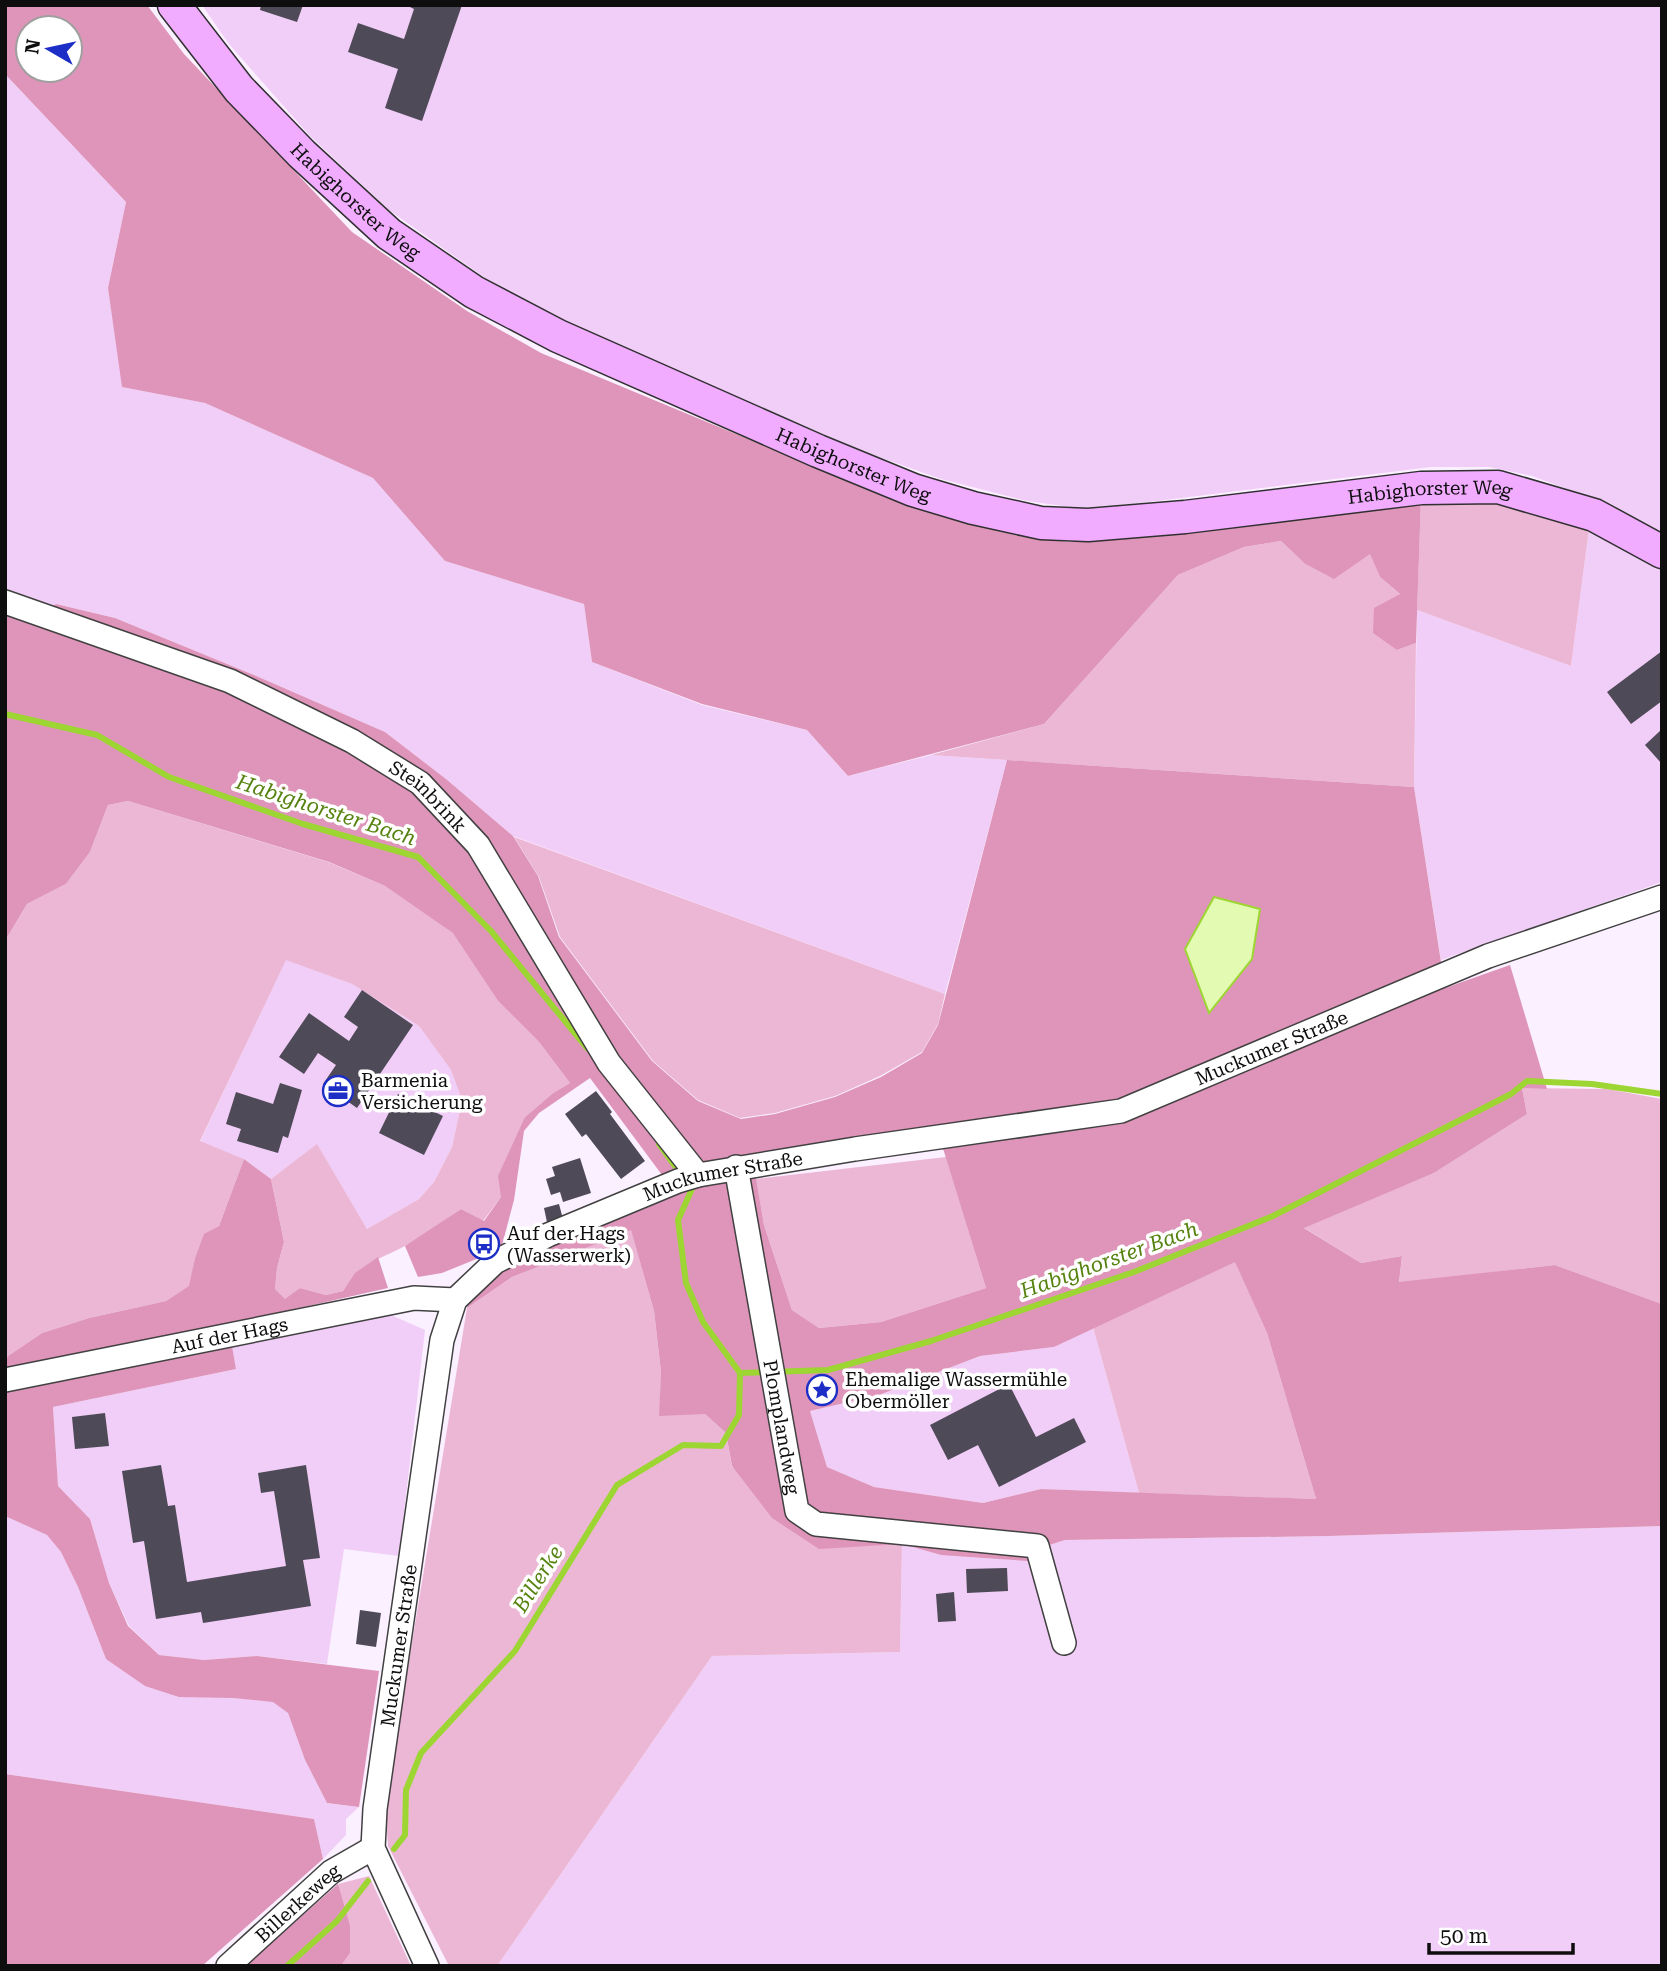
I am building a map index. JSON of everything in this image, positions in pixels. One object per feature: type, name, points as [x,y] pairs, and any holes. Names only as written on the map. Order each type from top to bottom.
[{"type":"street","name":"Habighorster Weg","points":[[174,5],[239,89],[302,154],[389,234],[474,292],[558,336],[913,490],[973,508],[1041,523],[1088,526],[1422,488],[1498,487],[1594,516],[1662,552]]},
{"type":"street","name":"Steinbrink","points":[[5,602],[230,681],[352,741],[420,783],[478,845],[609,1063],[698,1175]]},
{"type":"street","name":"Muckumer Straße","points":[[427,1966],[373,1848],[375,1809],[442,1340],[455,1300],[495,1262],[548,1235],[698,1175],[736,1167],[1121,1111],[1488,956],[1662,897]]},
{"type":"street","name":"Plomplandweg","points":[[736,1167],[797,1511],[816,1524],[1037,1546],[1064,1643]]},
{"type":"street","name":"Auf der Hags","points":[[5,1380],[414,1298],[455,1300]]},
{"type":"street","name":"Billerkeweg","points":[[228,1966],[331,1872],[373,1848]]},
{"type":"shaded area","points":[[5,5],[147,5],[184,54],[352,232],[467,311],[541,353],[906,505],[1023,537],[1070,542],[1125,539],[1246,524],[1421,498],[1416,643],[1397,650],[1373,633],[1374,608],[1400,594],[1380,577],[1370,554],[1334,579],[1304,563],[1281,541],[1244,547],[1178,575],[1044,724],[848,776],[807,730],[702,704],[592,662],[584,604],[445,561],[373,478],[205,403],[122,387],[108,288],[126,202],[14,84],[84,84],[84,14],[14,14],[14,84],[5,74]]},
{"type":"shaded area","points":[[202,5],[1662,5],[1662,532],[1606,504],[1532,476],[1489,467],[1431,467],[1141,503],[1077,508],[1027,501],[941,479],[862,451],[568,324],[502,290],[389,210],[310,136],[229,44]]},
{"type":"shaded area","points":[[5,74],[126,202],[108,288],[123,387],[205,403],[373,478],[445,561],[584,604],[592,662],[702,705],[807,730],[848,776],[931,755],[1007,760],[945,994],[513,836],[385,732],[254,675],[115,618],[56,604],[39,613],[5,601]]},
{"type":"shaded area","points":[[1466,497],[1537,510],[1589,529],[1571,666],[1417,610],[1421,498]]},
{"type":"shaded area","points":[[1589,529],[1662,568],[1662,882],[1441,960],[1414,787],[1417,610],[1571,666]]},
{"type":"shaded area","points":[[1281,541],[1304,563],[1370,553],[1380,577],[1401,595],[1397,650],[1416,643],[1414,787],[931,755],[1044,724],[1178,575],[1244,547]]},
{"type":"shaded area","points":[[5,604],[37,616],[56,604],[115,618],[385,732],[513,836],[538,876],[559,937],[652,1061],[698,1101],[741,1119],[775,1114],[835,1097],[881,1077],[922,1053],[938,1025],[1007,760],[1414,787],[1445,988],[1510,965],[1547,1089],[1522,1088],[1527,1114],[1434,1173],[1304,1228],[1361,1263],[1402,1256],[1399,1282],[1555,1265],[1662,1304],[1662,1526],[1329,1536],[1065,1540],[1037,1549],[1028,1561],[941,1555],[902,1544],[819,1549],[772,1518],[732,1466],[726,1433],[705,1414],[659,1416],[661,1372],[654,1311],[631,1230],[512,1277],[467,1308],[468,1302],[504,1266],[681,1190],[756,1178],[764,1225],[792,1310],[819,1328],[881,1322],[986,1288],[937,1129],[665,1179],[590,1078],[539,1113],[524,1131],[514,1200],[501,1249],[442,1273],[418,1277],[405,1246],[461,1209],[484,1221],[501,1197],[498,1176],[525,1117],[553,1093],[570,1083],[539,1042],[498,1001],[453,933],[385,886],[329,862],[128,801],[108,805],[90,852],[66,884],[27,904],[5,941]],"holes":[[[1235,1262],[1267,1333],[1316,1499],[1041,1489],[983,1503],[874,1487],[827,1467],[810,1411],[879,1395],[980,1356],[1054,1347]]]},
{"type":"shaded area","points":[[128,801],[328,862],[385,886],[454,933],[498,1001],[539,1042],[570,1083],[553,1093],[525,1117],[501,1197],[483,1221],[461,1209],[412,1242],[364,1268],[343,1291],[326,1295],[300,1288],[285,1300],[275,1289],[284,1242],[271,1179],[317,1144],[367,1229],[419,1199],[434,1182],[452,1147],[462,1100],[451,1070],[419,1026],[352,984],[286,960],[200,1141],[244,1159],[219,1226],[204,1235],[195,1258],[190,1286],[166,1301],[89,1318],[42,1333],[8,1356],[5,1361],[5,941],[27,904],[66,884],[90,852],[108,805]]},
{"type":"shaded area","points":[[514,837],[945,994],[938,1024],[922,1052],[880,1076],[835,1096],[775,1113],[740,1118],[698,1100],[653,1061],[560,937],[539,877]]},
{"type":"shaded area","points":[[1214,897],[1260,909],[1252,959],[1209,1013],[1185,949]]},
{"type":"shaded area","points":[[286,959],[352,984],[419,1026],[451,1070],[462,1099],[452,1147],[434,1182],[419,1199],[367,1229],[317,1145],[271,1179],[244,1159],[200,1142]]},
{"type":"shaded area","points":[[1522,1088],[1607,1089],[1662,1099],[1662,1304],[1555,1265],[1399,1283],[1402,1256],[1361,1263],[1303,1227],[1434,1173],[1527,1114]]},
{"type":"shaded area","points":[[946,1157],[986,1288],[881,1322],[819,1328],[792,1310],[764,1225],[756,1179]]},
{"type":"shaded area","points":[[244,1159],[271,1179],[284,1242],[275,1289],[285,1299],[300,1288],[326,1295],[343,1291],[355,1273],[378,1257],[388,1288],[228,1324],[236,1369],[53,1407],[58,1486],[90,1519],[109,1583],[128,1626],[159,1655],[204,1660],[257,1656],[379,1671],[359,1807],[327,1803],[305,1760],[288,1713],[273,1702],[179,1697],[145,1686],[106,1659],[78,1587],[61,1552],[47,1535],[5,1516],[5,1361],[8,1356],[42,1333],[89,1318],[166,1301],[189,1286],[204,1234],[219,1226]]},
{"type":"shaded area","points":[[631,1229],[654,1311],[661,1372],[660,1415],[704,1413],[726,1433],[732,1467],[902,1544],[900,1652],[712,1656],[497,1966],[449,1966],[388,1846],[385,1807],[467,1308],[512,1277]]},
{"type":"shaded area","points":[[1235,1261],[1267,1333],[1316,1499],[1139,1493],[1093,1327]]},
{"type":"shaded area","points":[[382,1311],[425,1330],[399,1556],[344,1549],[327,1664],[257,1656],[204,1660],[159,1655],[129,1626],[109,1583],[90,1519],[58,1486],[53,1407],[236,1369],[230,1340]]},
{"type":"shaded area","points":[[1093,1327],[1139,1493],[1041,1489],[983,1503],[874,1487],[827,1467],[810,1411],[879,1395],[980,1356],[1054,1347]]},
{"type":"shaded area","points":[[5,1516],[47,1535],[61,1552],[78,1587],[106,1659],[233,1698],[273,1701],[288,1713],[305,1760],[327,1803],[359,1807],[346,1819],[346,1835],[323,1859],[314,1819],[5,1774]]},
{"type":"shaded area","points":[[1662,1526],[1662,1966],[497,1966],[712,1656],[900,1652],[902,1544],[941,1555],[1037,1549],[1065,1540],[1329,1536]]},
{"type":"shaded area","points":[[5,1774],[314,1819],[323,1859],[202,1966],[5,1966]]},
{"type":"shaded area","points":[[369,1876],[411,1966],[341,1966],[350,1953],[338,1884]]},
{"type":"shaded area","points":[[338,1884],[350,1926],[350,1953],[341,1966],[245,1966]]},
{"type":"building","points":[[261,5],[303,5],[297,22],[260,10]]},
{"type":"building","points":[[406,5],[462,5],[422,121],[385,108],[398,69],[348,52],[358,23],[404,39],[414,9]]},
{"type":"building","points":[[1662,651],[1662,701],[1631,724],[1607,692]]},
{"type":"building","points":[[1662,729],[1662,764],[1645,745]]},
{"type":"building","points":[[362,990],[413,1025],[357,1108],[323,1084],[336,1065],[318,1053],[304,1074],[279,1057],[309,1013],[349,1041],[358,1027],[344,1017]]},
{"type":"building","points":[[280,1083],[302,1090],[288,1138],[283,1136],[278,1153],[237,1141],[241,1129],[226,1124],[236,1092],[273,1104]]},
{"type":"building","points":[[596,1091],[645,1161],[621,1179],[586,1134],[582,1137],[565,1114]]},
{"type":"building","points":[[398,1094],[443,1116],[424,1155],[379,1133]]},
{"type":"building","points":[[580,1158],[591,1193],[563,1202],[560,1192],[551,1195],[546,1179],[555,1176],[552,1167]]},
{"type":"building","points":[[559,1204],[564,1223],[548,1227],[544,1208]]},
{"type":"building","points":[[1009,1384],[1036,1437],[1074,1418],[1086,1442],[999,1487],[978,1445],[948,1460],[930,1425]]},
{"type":"building","points":[[105,1413],[109,1446],[75,1449],[72,1417]]},
{"type":"building","points":[[161,1465],[168,1506],[175,1505],[187,1582],[286,1566],[274,1491],[261,1493],[258,1473],[306,1465],[320,1558],[303,1560],[311,1606],[203,1623],[201,1612],[156,1619],[144,1541],[133,1543],[122,1471]]},
{"type":"building","points":[[1007,1568],[1008,1591],[967,1593],[966,1569]]},
{"type":"building","points":[[954,1592],[956,1621],[938,1622],[936,1594]]},
{"type":"building","points":[[360,1610],[381,1613],[376,1647],[356,1644]]},
{"type":"waterway","name":"Habighorster Bach","points":[[5,714],[97,735],[169,777],[303,824],[418,857],[491,931],[587,1048]]},
{"type":"waterway","name":"Habighorster Bach","points":[[692,1189],[678,1220],[686,1283],[703,1322],[740,1373],[828,1370],[931,1341],[1134,1272],[1273,1216],[1511,1094],[1527,1081],[1592,1084],[1662,1094]]},
{"type":"waterway","name":"Habighorster Bach","points":[[659,1144],[675,1166]]},
{"type":"waterway","name":"Billerke","points":[[394,1849],[405,1835],[406,1790],[421,1753],[515,1651],[617,1485],[683,1445],[721,1446],[739,1415],[740,1373]]},
{"type":"waterway","name":"Billerke","points":[[287,1966],[337,1921],[368,1881]]},
{"type":"place","name":"Barmenia Versicherung","points":[[338,1091]]},
{"type":"place","name":"Auf der Hags (Wasserwerk)","points":[[484,1244]]},
{"type":"place","name":"Ehemalige Wassermühle Obermöller","points":[[822,1390]]}]
